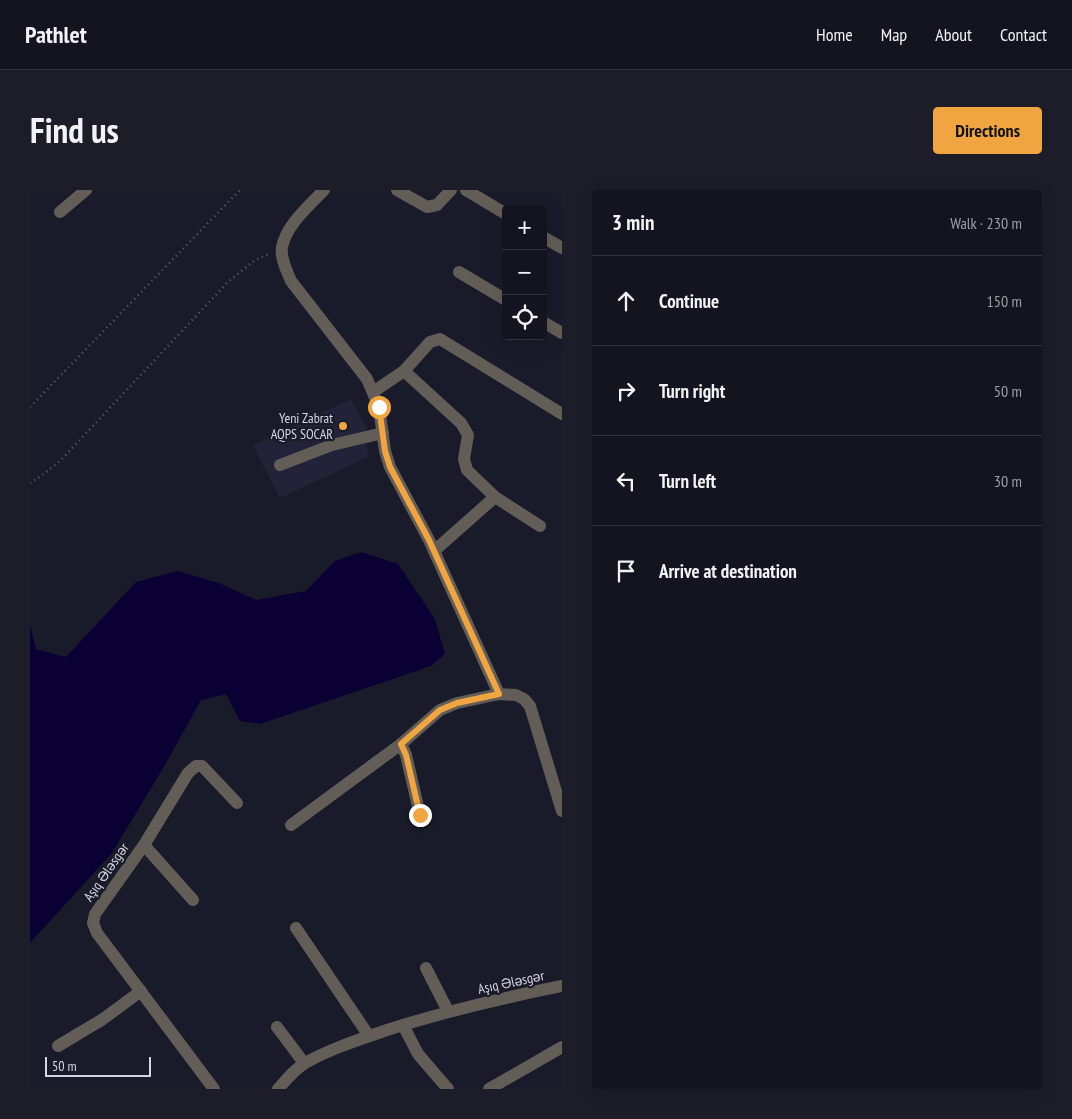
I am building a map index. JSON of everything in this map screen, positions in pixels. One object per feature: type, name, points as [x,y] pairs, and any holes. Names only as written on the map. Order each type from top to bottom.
[{"type":"street","points":[[60,212],[86,190]]},
{"type":"street","points":[[324,190],[289,229],[282,248],[284,266],[291,281],[367,379],[379,407],[385,451],[390,467],[434,551],[499,694]]},
{"type":"street","points":[[397,190],[427,207],[437,205],[451,190]]},
{"type":"street","points":[[466,190],[502,212]]},
{"type":"street","points":[[547,239],[562,248]]},
{"type":"street","points":[[459,272],[502,298]]},
{"type":"street","points":[[547,324],[562,333]]},
{"type":"street","points":[[373,392],[404,371],[430,342],[440,338],[562,414]]},
{"type":"street","points":[[404,371],[461,422],[468,436],[464,459],[467,470],[495,497],[540,526]]},
{"type":"street","points":[[280,465],[332,445],[383,433]]},
{"type":"street","points":[[434,551],[495,497]]},
{"type":"street","points":[[291,825],[401,744],[440,710],[457,703],[499,694],[516,695],[524,699],[530,706],[562,810]]},
{"type":"street","points":[[401,744],[406,755],[420,815]]},
{"type":"street","name":"Aşıq Ələsgər","points":[[214,1089],[97,933],[93,923],[95,914],[144,845],[188,773],[196,766],[202,766],[237,803]]},
{"type":"street","points":[[144,845],[193,900]]},
{"type":"street","points":[[296,928],[369,1036]]},
{"type":"street","points":[[426,968],[448,1012]]},
{"type":"street","name":"Aşıq Ələsgər","points":[[278,1089],[304,1063],[369,1036],[448,1012],[507,997],[562,986]]},
{"type":"street","points":[[58,1046],[103,1019],[141,991]]},
{"type":"street","points":[[403,1025],[418,1054],[448,1089]]},
{"type":"street","points":[[278,1026],[304,1063]]},
{"type":"street","points":[[489,1089],[562,1047]]},
{"type":"path","points":[[30,407],[240,190]]},
{"type":"path","points":[[30,483],[60,460],[228,282],[255,260],[282,248]]},
{"type":"shaded area","points":[[351,399],[366,427],[368,457],[280,498],[253,445]]},
{"type":"shaded area","points":[[361,552],[398,564],[435,619],[445,654],[431,666],[260,724],[240,721],[226,694],[201,700],[165,765],[112,853],[30,943],[30,625],[36,649],[66,657],[136,582],[177,571],[219,583],[256,600],[306,591],[335,561]]},
{"type":"place","name":"Yeni Zabrat AQPS SOCAR","points":[[343,426]]},
{"type":"route","points":[[379,407],[385,451],[390,467],[429,540],[499,694],[457,703],[440,710],[401,744],[406,755],[420,815]]}]
